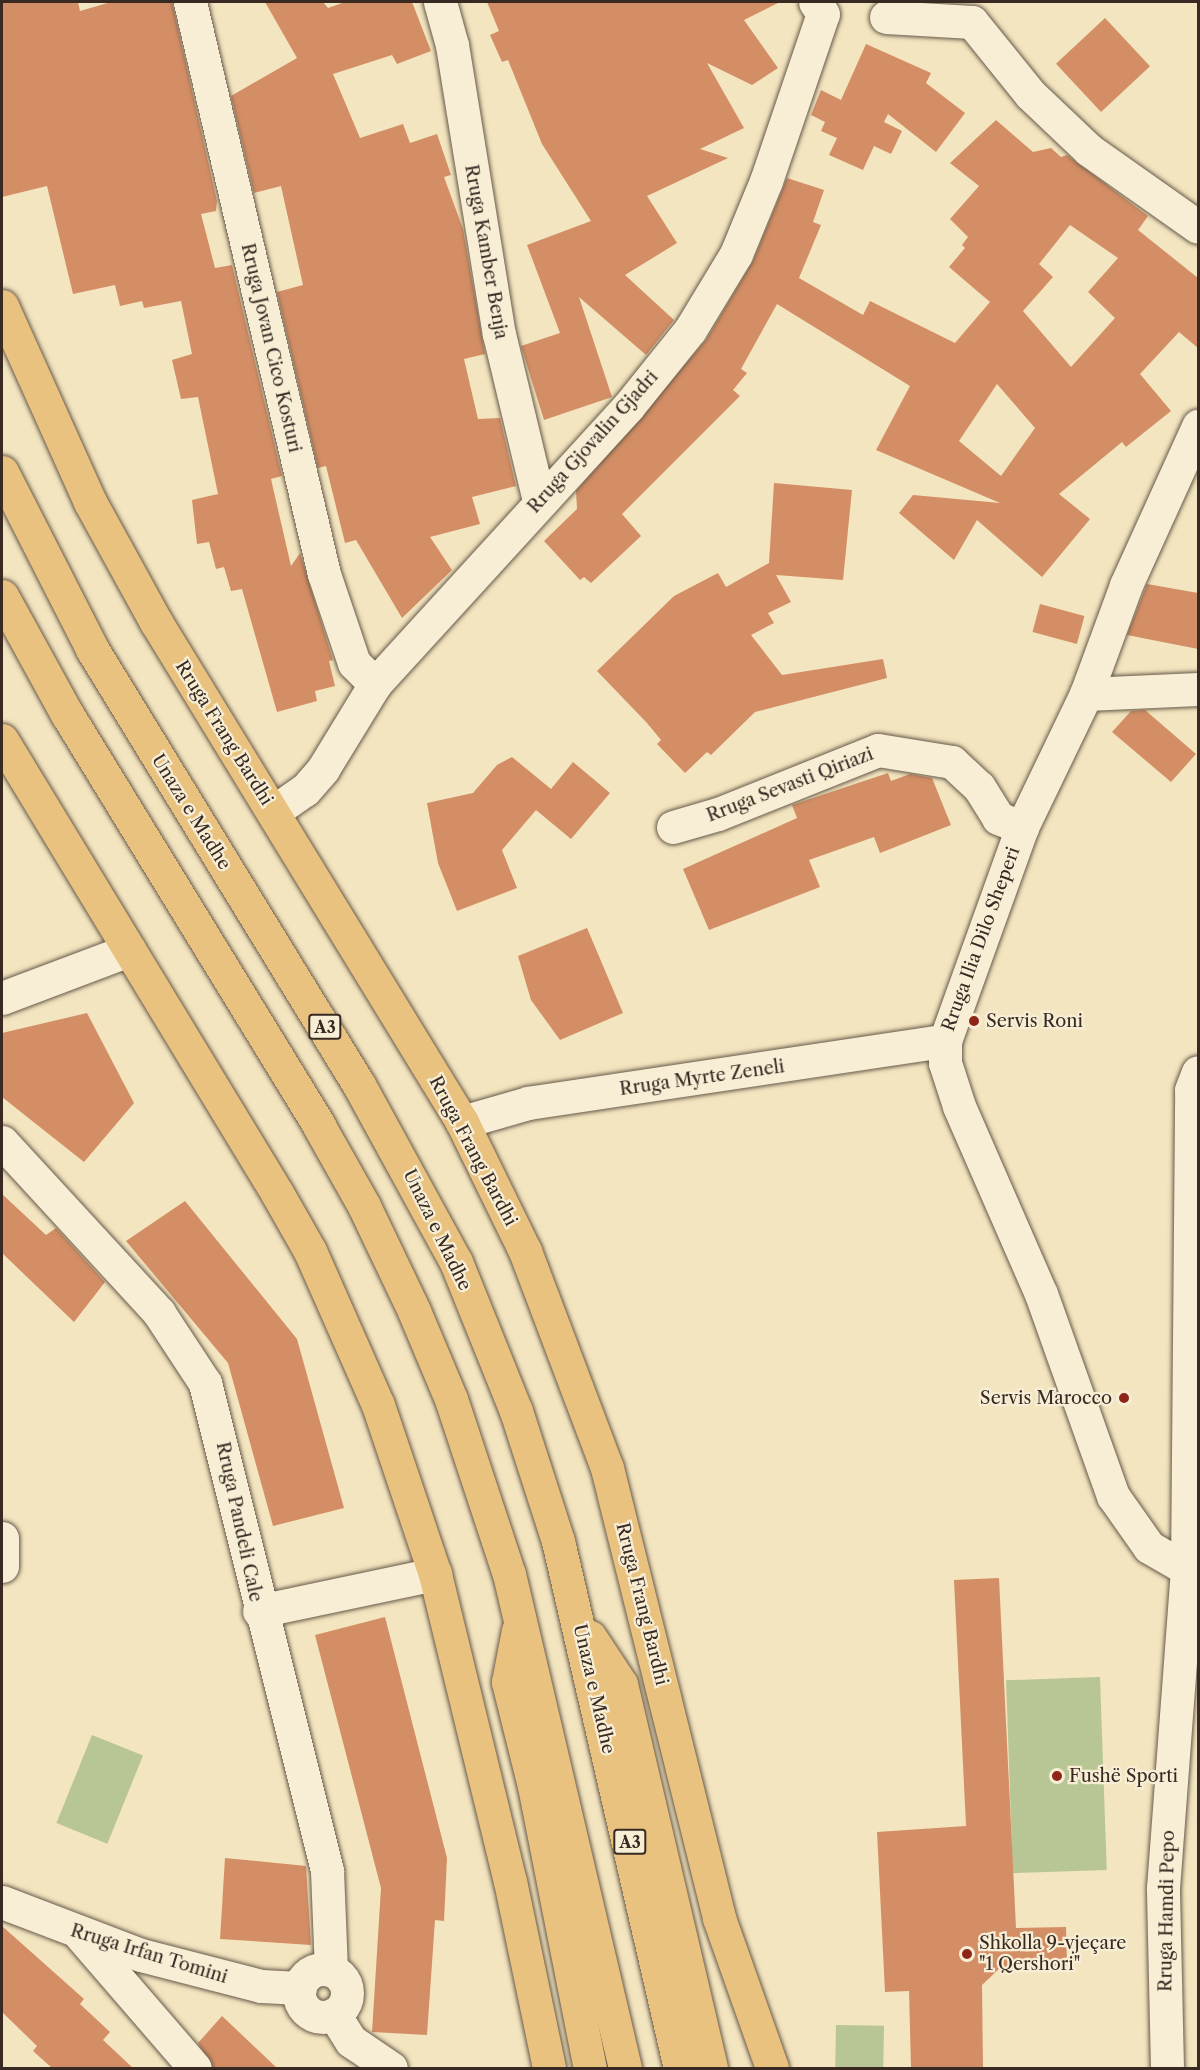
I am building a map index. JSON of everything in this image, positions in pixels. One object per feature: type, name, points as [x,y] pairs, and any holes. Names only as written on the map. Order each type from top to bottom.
[{"type":"main road","name":"Rruga Frang Bardhi","points":[[2,306],[90,502],[156,622],[462,1122],[529,1261],[607,1468],[719,1918],[772,2068]]},
{"type":"main road","name":"Unaza e Madhe","points":[[2,472],[92,649],[359,1084],[432,1215],[516,1411],[558,1540],[577,1616],[680,2068]]},
{"type":"main road","points":[[2,596],[67,714],[364,1206],[451,1400],[487,1498],[520,1619],[625,2068]]},
{"type":"main road","points":[[2,740],[310,1251],[378,1405],[435,1574],[508,1870],[549,2068]]},
{"type":"main road","points":[[577,1616],[621,1684],[711,2068]]},
{"type":"main road","points":[[520,1619],[507,1682],[534,1786],[590,2068]]},
{"type":"street","name":"Rruga Jovan Cico Kosturi","points":[[190,2],[324,574],[354,663],[375,684]]},
{"type":"street","name":"Rruga Kamber Benja","points":[[440,2],[452,45],[499,334],[539,501]]},
{"type":"street","name":"Rruga Gjovalin Gjadri","points":[[273,812],[305,790],[323,769],[375,684],[539,501],[628,407],[690,330],[736,254],[819,8]]},
{"type":"street","points":[[886,17],[972,22],[1030,94],[1089,150],[1198,227]]},
{"type":"street","name":"Rruga Ilia Dilo Sheperi","points":[[1187,1569],[1149,1547],[1113,1496],[1041,1294],[959,1106],[945,1063],[945,1041],[1022,827],[1086,694],[1126,585],[1198,426]]},
{"type":"street","points":[[1086,694],[1198,689]]},
{"type":"street","name":"Rruga Sevasti Qiriazi","points":[[673,828],[718,814],[878,750],[952,762],[979,787],[998,818],[1022,827]]},
{"type":"street","points":[[2,999],[129,950]]},
{"type":"street","name":"Rruga Myrte Zeneli","points":[[462,1122],[528,1103],[945,1041]]},
{"type":"street","name":"Rruga Hamdi Pepo","points":[[1167,2068],[1163,1888],[1187,1569],[1191,1090],[1198,1072]]},
{"type":"street","name":"Rruga Pandeli Cale","points":[[2,1142],[159,1312],[189,1351],[205,1383],[225,1452],[259,1611],[327,1871],[331,1970]]},
{"type":"street","points":[[2,1538],[2,1566]]},
{"type":"street","points":[[259,1611],[435,1574]]},
{"type":"street","name":"Rruga Irfan Tomini","points":[[2,1902],[81,1936],[261,1986],[300,1988]]},
{"type":"street","points":[[81,1936],[195,2068]]},
{"type":"street","points":[[331,1970],[347,1987],[345,2003],[334,2014],[312,2014],[302,2003],[300,1988],[308,1974],[331,1970]]},
{"type":"street","points":[[334,2014],[351,2041],[391,2068]]},
{"type":"green space","name":"Fushë Sporti","points":[[1100,1677],[1107,1870],[1013,1873],[1006,1680]]},
{"type":"green space","points":[[92,1735],[143,1756],[107,1844],[56,1823]]},
{"type":"green space","points":[[836,2025],[884,2026],[883,2068],[835,2068]]},
{"type":"building","points":[[2,2],[78,2],[80,11],[111,2],[172,2],[217,201],[216,211],[201,214],[215,268],[232,265],[282,476],[271,479],[291,566],[300,553],[333,660],[329,661],[335,686],[315,691],[317,701],[277,712],[242,589],[231,591],[224,567],[216,569],[209,542],[197,544],[192,500],[218,494],[198,397],[181,399],[172,360],[192,354],[181,301],[144,308],[142,301],[120,306],[115,285],[73,294],[47,186],[2,197]]},
{"type":"building","points":[[265,2],[323,2],[328,8],[345,2],[412,2],[431,51],[397,64],[392,55],[333,74],[360,138],[403,124],[410,143],[437,134],[451,175],[444,177],[463,229],[485,354],[464,359],[478,419],[500,418],[516,486],[472,497],[480,524],[430,537],[452,570],[402,618],[356,540],[345,543],[326,466],[318,468],[277,292],[303,285],[281,186],[254,193],[231,96],[297,58]]},
{"type":"building","points":[[487,2],[780,2],[744,20],[778,68],[752,85],[707,63],[744,128],[700,149],[728,158],[647,196],[677,243],[625,275],[674,320],[646,355],[579,297],[612,397],[544,420],[521,346],[560,333],[527,245],[591,221],[542,144],[508,60],[502,62],[490,35],[499,31]]},
{"type":"building","points":[[1105,18],[1150,66],[1101,112],[1056,64]]},
{"type":"building","points":[[866,44],[931,73],[926,83],[965,113],[936,152],[888,114],[884,122],[902,131],[891,154],[874,146],[863,170],[829,155],[837,138],[821,131],[825,122],[811,115],[821,90],[841,100]]},
{"type":"building","points":[[996,120],[1033,152],[1051,148],[1061,157],[1067,155],[1148,216],[1138,230],[1198,278],[1198,348],[1179,332],[1140,374],[1171,411],[1126,447],[1122,442],[1059,494],[1090,519],[1042,577],[977,520],[954,560],[899,513],[913,495],[1000,503],[876,450],[910,386],[777,304],[741,369],[747,373],[733,390],[740,396],[622,514],[641,536],[591,583],[584,577],[580,580],[544,541],[577,509],[576,491],[706,340],[753,261],[787,178],[824,190],[813,222],[821,225],[799,278],[863,315],[870,301],[955,343],[990,302],[949,267],[965,248],[962,245],[968,237],[950,219],[979,186],[950,163]],"holes":[[[1070,225],[1118,258],[1088,292],[1115,318],[1071,367],[1023,311],[1053,277],[1039,264]],[[997,384],[1035,428],[1001,476],[959,441]]]},
{"type":"building","points":[[774,483],[852,490],[843,580],[776,575],[791,602],[768,613],[774,623],[751,635],[782,675],[883,659],[887,678],[755,712],[711,755],[707,752],[685,773],[657,744],[661,740],[647,723],[597,671],[674,596],[718,573],[726,587],[769,563]]},
{"type":"building","points":[[1147,584],[1198,593],[1198,649],[1127,635]]},
{"type":"building","points":[[1040,604],[1084,616],[1077,644],[1032,632]]},
{"type":"building","points":[[1145,710],[1196,754],[1171,782],[1112,732],[1131,711]]},
{"type":"building","points":[[512,757],[551,789],[573,762],[610,793],[571,839],[536,810],[502,850],[517,888],[457,911],[438,863],[427,803],[473,793],[497,765]]},
{"type":"building","points":[[888,773],[891,781],[910,774],[932,778],[951,825],[880,853],[874,837],[809,860],[820,887],[709,930],[683,869],[797,818],[792,805]]},
{"type":"building","points":[[587,928],[623,1013],[560,1040],[531,1000],[518,956]]},
{"type":"building","points":[[87,1013],[134,1103],[84,1162],[2,1097],[2,1033]]},
{"type":"building","points":[[2,1194],[46,1235],[56,1228],[105,1282],[74,1322],[2,1253]]},
{"type":"building","points":[[185,1201],[297,1339],[344,1508],[273,1526],[228,1363],[126,1241]]},
{"type":"building","points":[[999,1578],[1016,1928],[1066,1927],[1067,1966],[1001,1967],[982,1985],[983,2068],[911,2068],[909,1991],[885,1992],[877,1832],[966,1826],[954,1580]]},
{"type":"building","points":[[385,1617],[447,1858],[444,1921],[435,1920],[427,2035],[372,2032],[381,1888],[315,1635]]},
{"type":"building","points":[[225,1858],[306,1866],[311,1945],[220,1939]]},
{"type":"building","points":[[2,1926],[84,1999],[80,2004],[110,2032],[103,2040],[133,2068],[52,2068],[33,2051],[37,2046],[2,2012]]},
{"type":"building","points":[[222,2016],[277,2068],[213,2068],[198,2043]]},
{"type":"place","name":"Servis Roni","points":[[974,1021]]},
{"type":"place","name":"Servis Marocco","points":[[1124,1398]]},
{"type":"place","name":"Fushë Sporti","points":[[1057,1776]]},
{"type":"place","name":"Shkolla 9-vjeçare \"1 Qershori\"","points":[[967,1954]]}]
